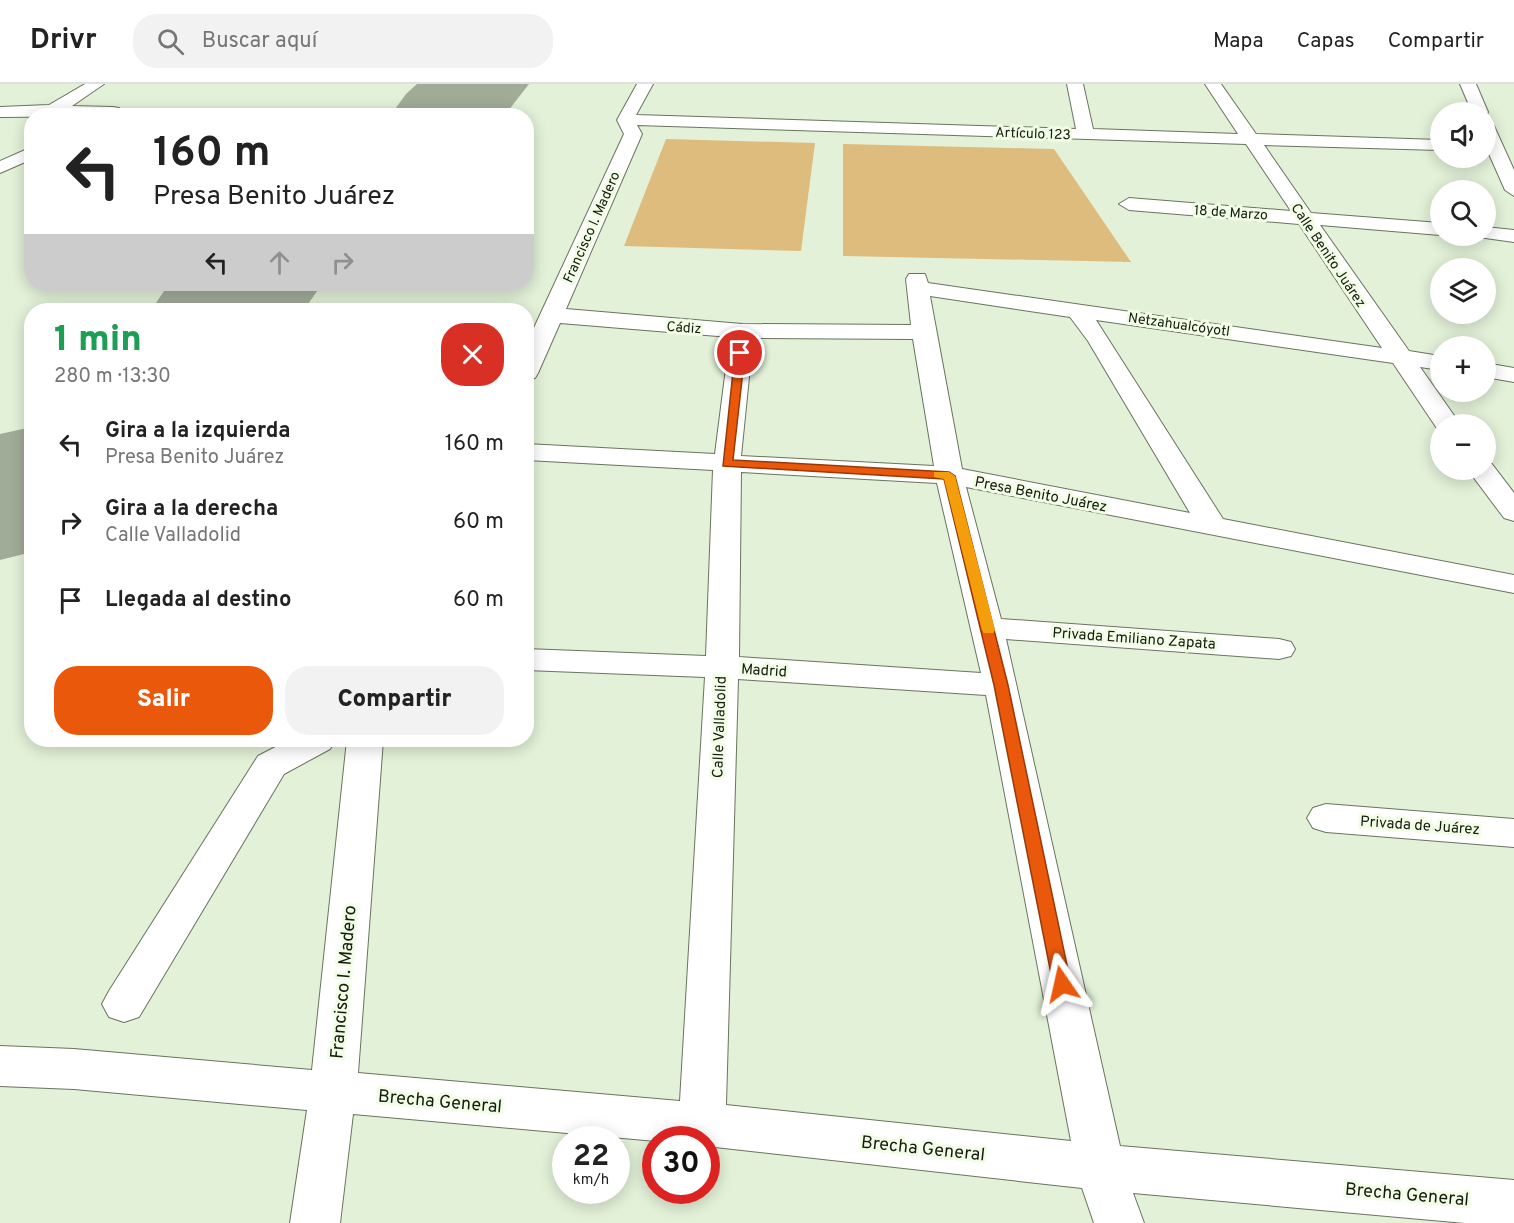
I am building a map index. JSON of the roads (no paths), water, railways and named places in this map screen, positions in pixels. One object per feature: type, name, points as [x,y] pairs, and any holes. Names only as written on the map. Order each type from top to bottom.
[{"type":"street","points":[[56,108],[96,84]]},
{"type":"street","points":[[625,120],[645,84]]},
{"type":"street","points":[[1075,84],[1086,135]]},
{"type":"street","name":"Calle Benito Juárez","points":[[1213,84],[1440,414]]},
{"type":"street","points":[[1464,84],[1474,102]]},
{"type":"street","points":[[0,112],[24,111]]},
{"type":"street","name":"Artículo 123","points":[[625,120],[1430,146]]},
{"type":"street","name":"Francisco I. Madero","points":[[534,355],[633,134],[625,120]]},
{"type":"street","points":[[1117,136],[1125,156]]},
{"type":"street","points":[[1496,148],[1514,149]]},
{"type":"street","points":[[0,168],[24,156]]},
{"type":"street","points":[[1496,159],[1514,190]]},
{"type":"street","name":"18 de Marzo","points":[[1129,204],[1430,228]]},
{"type":"street","points":[[1496,234],[1514,236]]},
{"type":"street","name":"Netzahualcóyotl","points":[[923,332],[918,284],[1430,361]]},
{"type":"street","points":[[1076,309],[1099,340],[1214,528]]},
{"type":"street","name":"Cádiz","points":[[552,315],[742,331],[923,332]]},
{"type":"street","name":"Calle Valladolid","points":[[702,1124],[722,667],[727,463],[742,331]]},
{"type":"street","points":[[923,332],[949,476],[1001,685],[1100,1167],[1119,1223]]},
{"type":"street","points":[[1496,372],[1514,375]]},
{"type":"street","name":"Presa Benito Juárez","points":[[534,452],[949,476],[1514,584]]},
{"type":"street","points":[[1490,480],[1514,512]]},
{"type":"street","name":"Privada Emiliano Zapata","points":[[988,628],[1279,648]]},
{"type":"street","name":"Madrid","points":[[534,659],[722,667],[1001,685]]},
{"type":"street","points":[[124,1004],[271,765],[304,747]]},
{"type":"street","name":"Francisco I. Madero","points":[[315,1223],[333,1092],[363,747]]},
{"type":"street","name":"Privada de Juárez","points":[[1326,818],[1514,833]]},
{"type":"street","name":"Brecha General","points":[[0,1066],[74,1070],[702,1124],[1100,1167],[1514,1203]]}]
